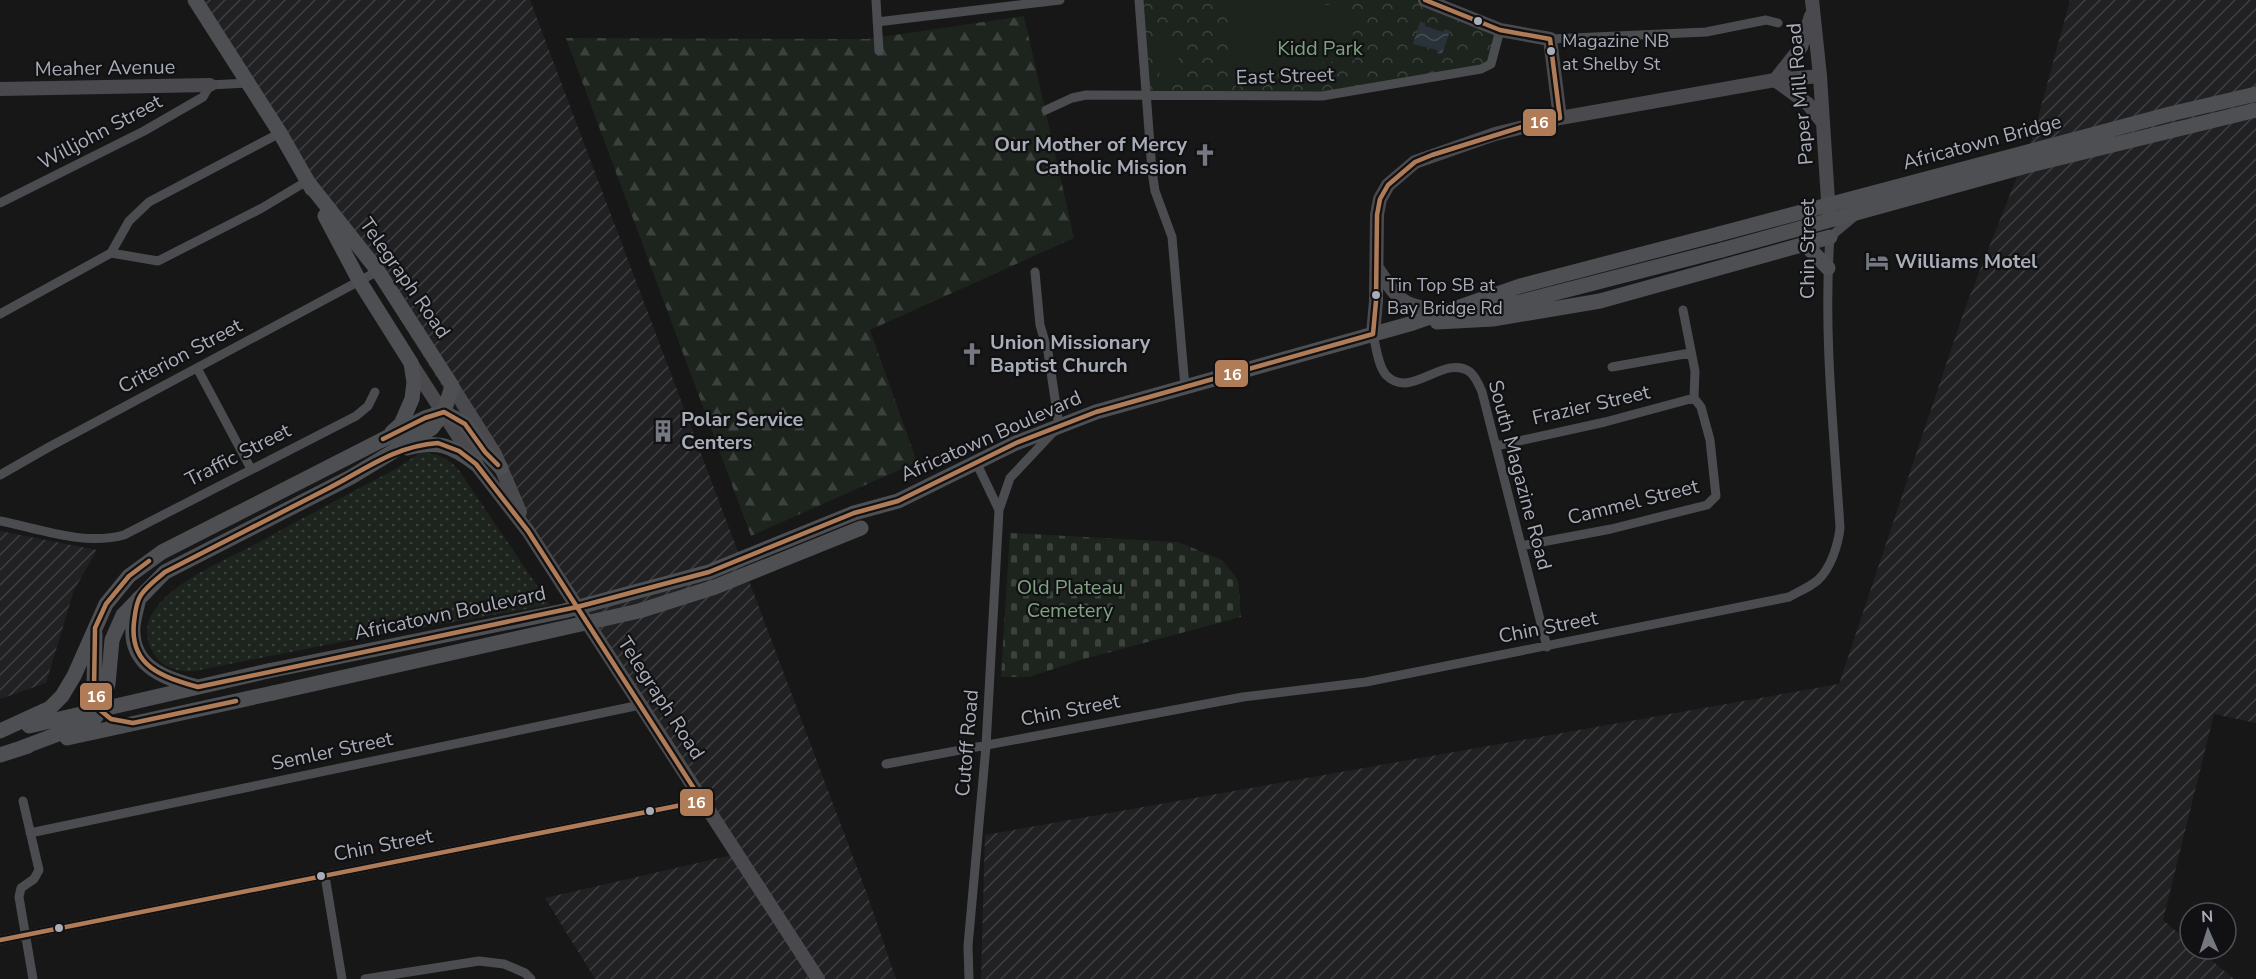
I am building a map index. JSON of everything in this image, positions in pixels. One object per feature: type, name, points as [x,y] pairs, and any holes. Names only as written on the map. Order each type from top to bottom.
[{"type":"main road","name":"Telegraph Road","points":[[195,0],[280,133],[360,282],[411,363]]},
{"type":"main road","name":"Africatown Bridge","points":[[1719,234],[2170,114],[2256,94]]},
{"type":"main road","name":"Africatown Bridge","points":[[1722,250],[2030,165],[2256,110]]},
{"type":"main road","name":"Telegraph Road","points":[[307,181],[378,272],[452,386]]},
{"type":"main road","name":"Africatown Boulevard","points":[[0,755],[21,747],[639,611],[715,587],[861,528],[898,501],[976,462],[1016,443],[1096,412],[1447,313],[1520,286],[1719,234]]},
{"type":"main road","points":[[1413,323],[1492,319],[1600,301],[1830,237]]},
{"type":"main road","points":[[1804,243],[1828,268]]},
{"type":"main road","name":"Africatown Boulevard","points":[[1447,313],[1505,306],[1722,250]]},
{"type":"main road","points":[[388,436],[401,424],[412,399],[414,382],[411,363]]},
{"type":"main road","points":[[21,747],[74,728],[94,718],[100,710],[108,684],[112,640],[123,615],[140,595],[165,572],[351,477],[432,428],[444,412],[452,386]]},
{"type":"main road","points":[[0,732],[50,708],[62,696],[74,676],[106,604],[129,576],[162,552],[388,436],[425,418],[444,412],[465,424],[485,452],[501,468]]},
{"type":"main road","points":[[396,450],[438,443],[459,451],[476,464]]},
{"type":"main road","name":"Africatown Boulevard","points":[[0,732],[268,671],[564,611],[709,572],[854,513],[898,501]]},
{"type":"main road","points":[[140,595],[133,626],[134,642],[141,657],[150,668],[162,676],[198,687]]},
{"type":"main road","points":[[95,628],[94,690],[100,710],[111,719],[132,723]]},
{"type":"street","points":[[876,0],[879,51]]},
{"type":"street","points":[[877,22],[1060,0]]},
{"type":"street","points":[[1139,0],[1154,181],[1172,237],[1185,387]]},
{"type":"street","points":[[1425,0],[1500,30],[1550,39],[1706,32],[1766,20],[1778,23]]},
{"type":"street","points":[[1775,80],[1801,47],[1812,5]]},
{"type":"street","name":"Paper Mill Road","points":[[1812,5],[1820,76],[1827,185]]},
{"type":"street","name":"East Street","points":[[1046,110],[1072,98],[1086,95],[1322,96],[1481,69],[1491,64],[1500,30]]},
{"type":"street","points":[[1550,39],[1560,118]]},
{"type":"street","points":[[1373,334],[1377,215],[1380,199],[1388,185],[1415,162],[1528,125],[1560,118],[1775,80],[1820,76]]},
{"type":"street","points":[[1775,80],[1808,104],[1823,123]]},
{"type":"street","points":[[210,85],[248,83]]},
{"type":"street","name":"Meaher Avenue","points":[[0,89],[210,85]]},
{"type":"street","name":"Willjohn Street","points":[[0,203],[144,131],[203,97],[210,85]]},
{"type":"street","points":[[1830,237],[1872,202],[2220,111],[2256,104]]},
{"type":"street","points":[[0,314],[111,253],[129,221],[150,202],[280,133]]},
{"type":"street","points":[[111,253],[158,261],[262,208],[307,181]]},
{"type":"street","name":"Chin Street","points":[[886,764],[1243,697],[1366,682],[1547,647],[1789,597],[1818,580],[1830,562],[1840,528],[1827,331],[1830,237],[1827,185]]},
{"type":"street","points":[[1377,268],[1394,294],[1403,302],[1415,307],[1447,313]]},
{"type":"street","name":"Criterion Street","points":[[0,475],[378,272]]},
{"type":"street","points":[[1035,272],[1040,326],[1048,352],[1059,426]]},
{"type":"street","points":[[1683,310],[1695,371],[1694,398]]},
{"type":"street","name":"South Magazine Road","points":[[1373,334],[1382,368],[1386,375],[1396,381],[1411,382],[1449,368],[1457,368],[1470,372],[1482,392],[1547,647]]},
{"type":"street","points":[[1612,367],[1690,353]]},
{"type":"street","name":"Telegraph Road","points":[[411,363],[476,464],[528,531],[818,979]]},
{"type":"street","points":[[197,368],[250,469]]},
{"type":"street","name":"Telegraph Road","points":[[452,386],[495,453],[528,531]]},
{"type":"street","name":"Traffic Street","points":[[0,521],[89,539],[108,539],[124,535],[356,416],[368,406],[375,392]]},
{"type":"street","name":"Frazier Street","points":[[1496,446],[1605,422],[1694,398]]},
{"type":"street","name":"Cammel Street","points":[[1521,546],[1611,529],[1707,505],[1716,496],[1710,440],[1701,407],[1694,398]]},
{"type":"street","name":"Cutoff Road","points":[[969,979],[968,946],[986,746],[999,510],[1010,478],[1059,426]]},
{"type":"street","name":"Cutoff Road","points":[[976,462],[999,510]]},
{"type":"street","name":"Semler Street","points":[[30,833],[640,705]]},
{"type":"street","points":[[23,801],[39,870],[34,879],[21,888],[19,897],[33,979]]},
{"type":"street","name":"Chin Street","points":[[0,940],[702,801]]},
{"type":"street","points":[[325,876],[342,979]]},
{"type":"street","points":[[365,979],[479,961],[504,964],[525,973],[531,979]]},
{"type":"shaded area","points":[[200,0],[530,0],[867,894],[896,979],[595,979],[545,898],[741,853],[442,386]]},
{"type":"shaded area","points":[[2070,0],[2256,0],[2256,723],[2214,714],[2163,920],[2178,933],[2178,961],[2212,961],[2234,979],[981,979],[985,835],[1839,684],[1964,311],[2033,136]]},
{"type":"shaded area","points":[[0,531],[97,550],[74,590],[46,683],[0,699]]},
{"type":"green space","name":"Kidd Park","points":[[1139,0],[1425,0],[1500,30],[1491,64],[1322,96],[1148,94]]},
{"type":"green space","points":[[1232,0],[1313,0],[1312,6],[1351,3],[1355,60],[1259,67],[1248,74],[1233,76],[1228,4]]},
{"type":"green space","points":[[1024,16],[1074,238],[870,330],[917,462],[751,536],[566,38],[867,39]]},
{"type":"green space","points":[[1177,39],[1180,77],[1160,79],[1156,41]]},
{"type":"green space","points":[[420,453],[441,456],[458,469],[550,605],[356,639],[194,671],[171,668],[157,659],[147,637],[152,613],[165,598],[187,580],[394,470]]},
{"type":"green space","name":"Old Plateau Cemetery","points":[[1010,533],[1178,542],[1222,560],[1238,580],[1241,617],[1084,659],[1029,677],[1001,677]]},
{"type":"water","points":[[1420,22],[1443,32],[1445,29],[1450,31],[1442,54],[1437,53],[1437,50],[1413,44]]},
{"type":"transit line","name":"16","points":[[577,607],[709,572],[854,513],[898,501],[1016,443],[1096,412],[1373,334],[1376,301],[1377,215],[1380,199],[1388,185],[1415,162],[1432,155],[1528,125],[1560,118],[1550,39],[1500,30],[1425,0]]},
{"type":"transit line","name":"16","points":[[383,439],[425,418],[444,412],[465,424],[485,452],[498,465]]},
{"type":"transit line","name":"16","points":[[438,443],[459,451],[476,464],[528,531],[577,607],[198,687],[161,674],[143,659],[134,637],[137,604],[143,592],[165,572],[381,460],[408,449],[438,443]]},
{"type":"transit line","name":"16","points":[[149,561],[129,576],[106,604],[95,628],[94,690],[100,710],[111,719],[133,723],[236,701]]},
{"type":"transit line","name":"16","points":[[0,940],[702,801],[577,607]]},
{"type":"place","name":"Magazine NB at Shelby St","points":[[1551,51]]},
{"type":"place","name":"Our Mother of Mercy Catholic Mission","points":[[1205,155]]},
{"type":"place","name":"Williams Motel","points":[[1877,261]]},
{"type":"place","name":"Tin Top SB at Bay Bridge Rd","points":[[1376,295]]},
{"type":"place","name":"Union Missionary Baptist Church","points":[[972,354]]},
{"type":"place","name":"Polar Service Centers","points":[[663,431]]}]
